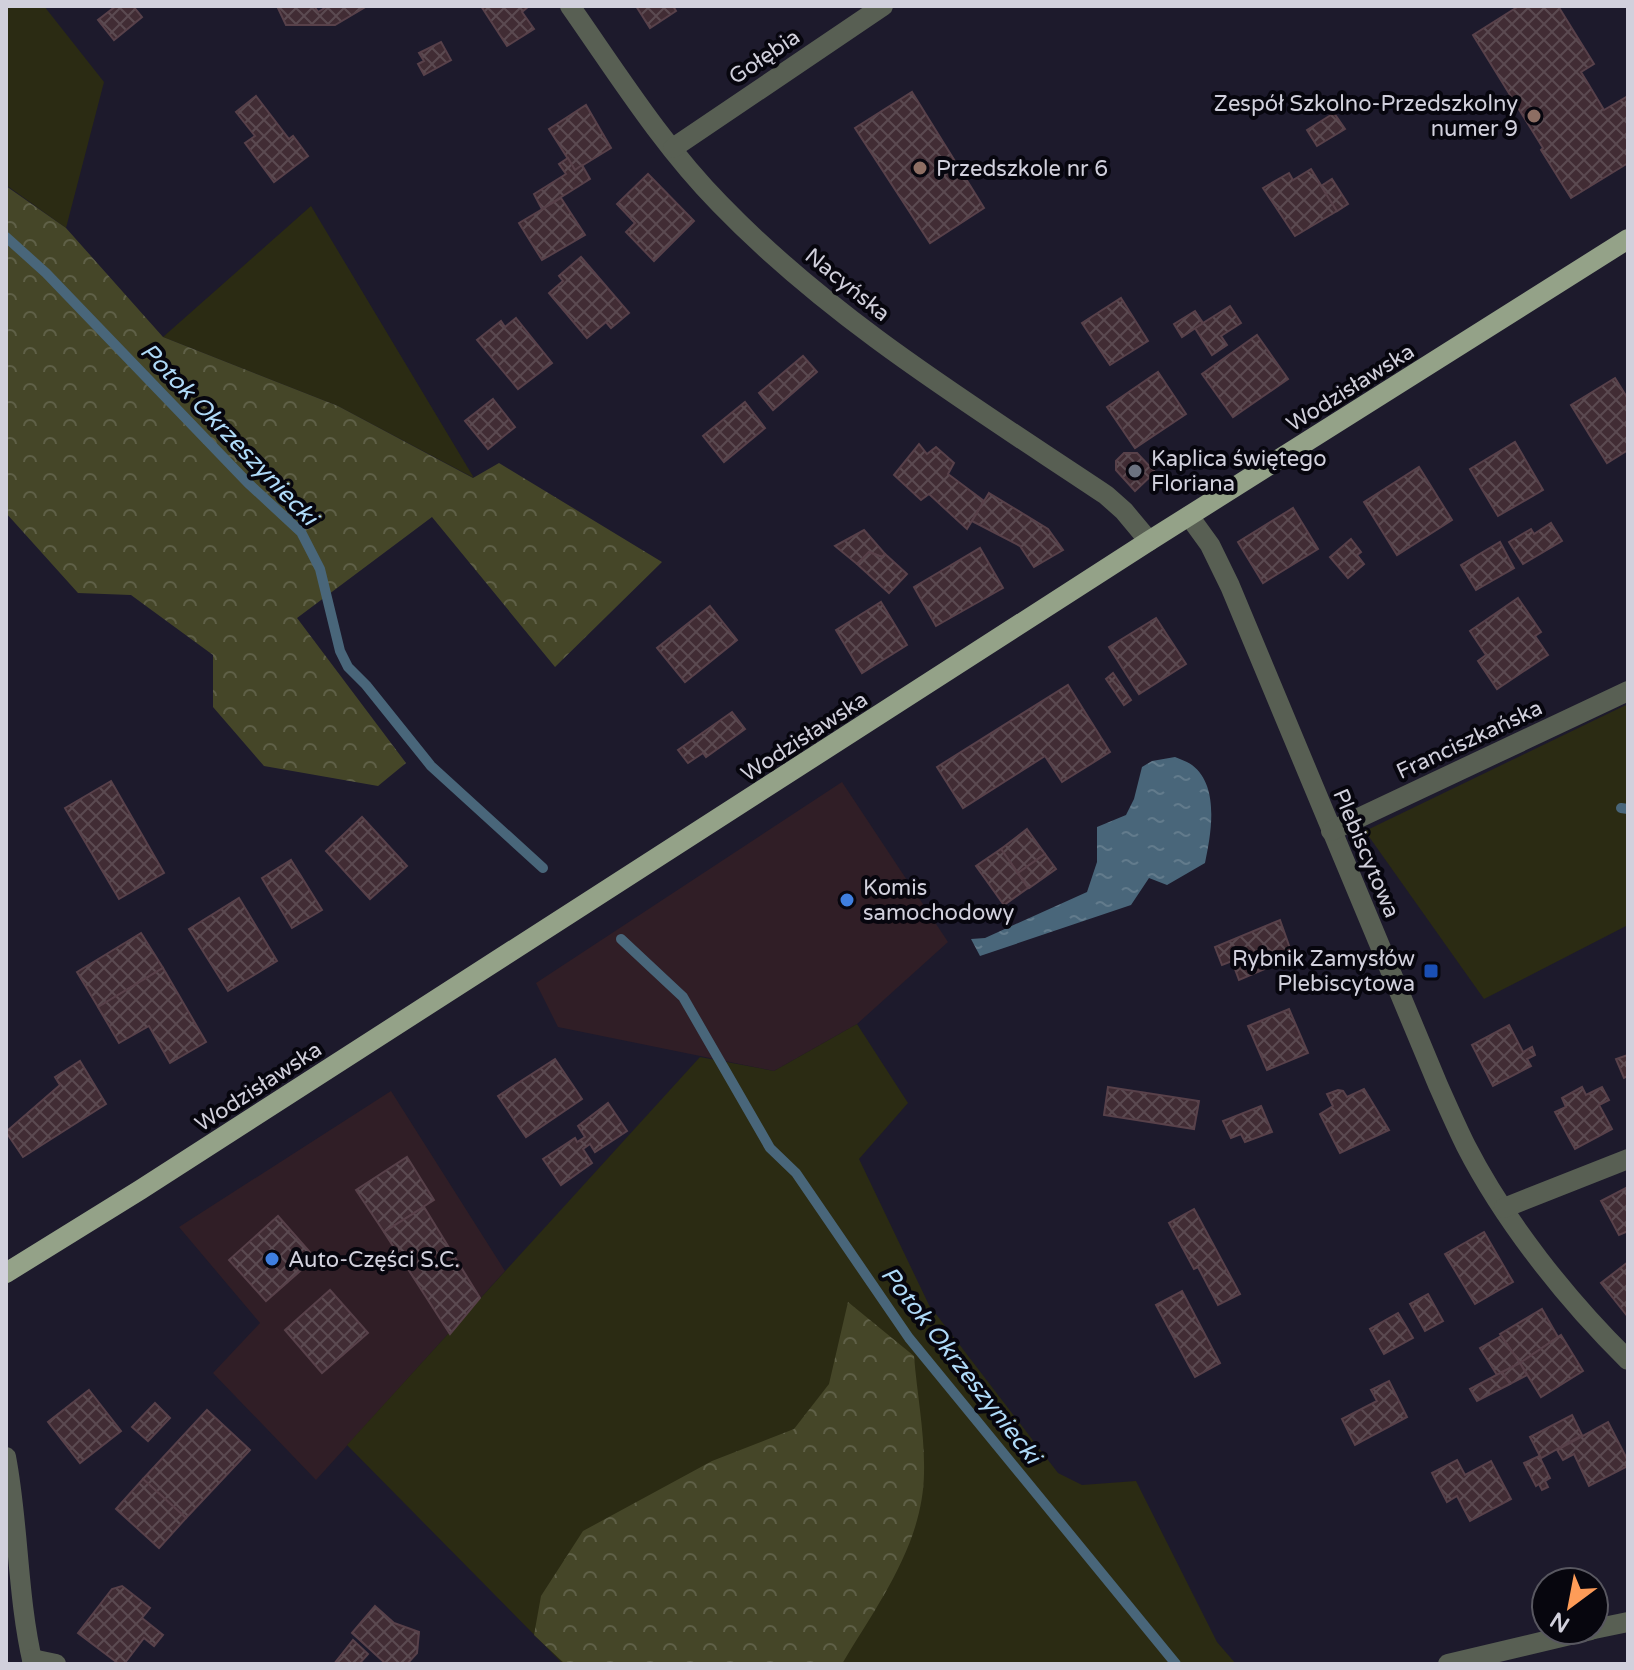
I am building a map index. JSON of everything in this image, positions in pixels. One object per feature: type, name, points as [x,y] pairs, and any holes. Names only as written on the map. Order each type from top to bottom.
[{"type":"main road","name":"Wodzisławska","points":[[6,1273],[1149,541],[1628,239]]},
{"type":"street","name":"Nacyńska","points":[[570,6],[673,148],[719,203],[816,293],[895,352],[1106,495],[1149,541]]},
{"type":"street","name":"Gołębia","points":[[673,148],[883,6]]},
{"type":"street","name":"Plebiscytowa","points":[[1189,516],[1210,545],[1230,586],[1466,1146],[1504,1208],[1581,1309],[1628,1360]]},
{"type":"street","name":"Franciszkańska","points":[[1331,831],[1628,691]]},
{"type":"street","points":[[1504,1208],[1628,1159]]},
{"type":"street","points":[[6,1457],[33,1661],[56,1664]]},
{"type":"street","points":[[1448,1664],[1530,1645]]},
{"type":"shaded area","points":[[6,6],[44,6],[104,82],[66,228],[6,185]]},
{"type":"shaded area","points":[[311,206],[474,478],[338,406],[163,337]]},
{"type":"shaded area","points":[[1628,704],[1628,925],[1484,999],[1365,831]]},
{"type":"shaded area","points":[[842,782],[948,942],[857,1024],[774,1071],[558,1027],[536,983]]},
{"type":"shaded area","points":[[857,1024],[908,1103],[859,1159],[929,1305],[1058,1473],[1082,1485],[1136,1481],[1217,1642],[1236,1664],[563,1664],[347,1445],[700,1057],[774,1071]]},
{"type":"shaded area","points":[[391,1091],[505,1271],[316,1480],[213,1373],[260,1323],[179,1227]]},
{"type":"green space","points":[[6,186],[66,228],[163,337],[338,406],[473,478],[499,463],[662,562],[555,667],[432,517],[297,618],[406,763],[378,786],[264,766],[213,707],[213,655],[131,595],[78,593],[6,513]]},
{"type":"green space","points":[[848,1302],[914,1356],[924,1473],[922,1499],[907,1550],[883,1597],[842,1664],[565,1664],[534,1635],[541,1596],[583,1531],[712,1461],[794,1429],[829,1384]]},
{"type":"water","points":[[1175,757],[1192,765],[1207,785],[1211,811],[1205,863],[1167,885],[1149,878],[1131,905],[980,956],[971,939],[985,938],[1087,892],[1097,862],[1097,827],[1126,815],[1134,799],[1142,767],[1152,761]]},
{"type":"building","points":[[116,6],[133,6],[142,17],[114,40],[98,20]]},
{"type":"building","points":[[277,6],[314,6],[318,12],[328,6],[367,6],[335,25],[286,25]]},
{"type":"building","points":[[481,6],[529,6],[522,12],[534,29],[507,46]]},
{"type":"building","points":[[636,6],[673,6],[676,11],[650,28]]},
{"type":"building","points":[[1519,6],[1558,6],[1594,64],[1581,72],[1604,110],[1628,96],[1628,163],[1571,198],[1473,35]]},
{"type":"building","points":[[441,42],[451,60],[424,75],[418,64],[424,61],[419,53]]},
{"type":"building","name":"Przedszkole nr 6","points":[[912,92],[984,208],[930,243],[855,128]]},
{"type":"building","points":[[256,96],[289,139],[293,136],[308,156],[274,182],[245,143],[255,136],[236,112]]},
{"type":"building","points":[[586,105],[611,148],[575,170],[549,129]]},
{"type":"building","points":[[1334,113],[1345,129],[1317,146],[1307,130]]},
{"type":"building","points":[[568,158],[575,170],[582,165],[590,179],[542,209],[534,194],[566,174],[559,164]]},
{"type":"building","points":[[1311,169],[1337,211],[1295,236],[1263,188],[1289,173],[1293,180]]},
{"type":"building","points":[[648,174],[694,221],[654,261],[626,232],[635,223],[617,204]]},
{"type":"building","points":[[1332,179],[1348,204],[1337,211],[1321,186]]},
{"type":"building","points":[[561,198],[585,235],[542,260],[519,223]]},
{"type":"building","points":[[581,257],[629,313],[611,328],[606,322],[587,338],[549,293],[563,281],[559,276]]},
{"type":"building","points":[[1121,298],[1148,341],[1110,365],[1082,323]]},
{"type":"building","points":[[1230,306],[1241,323],[1221,336],[1227,345],[1212,355],[1195,328]]},
{"type":"building","points":[[1195,311],[1203,323],[1182,337],[1174,324]]},
{"type":"building","points":[[516,318],[552,363],[518,389],[477,340],[501,321],[505,327]]},
{"type":"building","points":[[1257,335],[1288,379],[1233,417],[1202,374]]},
{"type":"building","points":[[803,356],[817,372],[773,410],[759,393]]},
{"type":"building","points":[[1158,372],[1186,414],[1135,448],[1107,407]]},
{"type":"building","points":[[1615,378],[1628,399],[1628,450],[1607,463],[1571,405]]},
{"type":"building","points":[[493,399],[515,427],[488,449],[465,421]]},
{"type":"building","points":[[745,402],[765,428],[724,462],[703,436]]},
{"type":"building","points":[[1515,442],[1543,490],[1498,516],[1470,469]]},
{"type":"building","points":[[919,444],[927,454],[936,447],[954,463],[948,474],[984,501],[967,529],[929,494],[921,500],[894,475]]},
{"type":"building","name":"Kaplica świętego Floriana","points":[[1124,453],[1137,453],[1155,472],[1135,491],[1116,470],[1116,461]]},
{"type":"building","points":[[1419,467],[1452,520],[1397,555],[1364,502]]},
{"type":"building","points":[[989,493],[1048,529],[1063,550],[1034,567],[1020,546],[972,521]]},
{"type":"building","points":[[1293,508],[1318,549],[1263,583],[1238,542]]},
{"type":"building","points":[[1551,523],[1562,541],[1523,564],[1509,542],[1531,529],[1534,534]]},
{"type":"building","points":[[864,530],[885,554],[882,557],[869,552],[857,564],[835,546]]},
{"type":"building","points":[[1351,539],[1361,552],[1357,555],[1364,564],[1348,578],[1330,557]]},
{"type":"building","points":[[1500,542],[1514,568],[1476,590],[1461,565]]},
{"type":"building","points":[[980,548],[1003,588],[936,626],[914,587]]},
{"type":"building","points":[[869,552],[882,557],[885,554],[907,574],[889,593],[857,564]]},
{"type":"building","points":[[1518,598],[1541,632],[1535,636],[1548,655],[1497,689],[1478,661],[1486,655],[1470,631]]},
{"type":"building","points":[[881,602],[907,645],[862,673],[836,630]]},
{"type":"building","points":[[710,606],[737,640],[685,682],[657,648]]},
{"type":"building","points":[[1156,618],[1186,664],[1139,694],[1109,647]]},
{"type":"building","points":[[1113,673],[1131,700],[1124,705],[1106,679]]},
{"type":"building","points":[[1068,685],[1110,752],[1062,782],[1045,756],[963,808],[937,767]]},
{"type":"building","points":[[732,712],[745,729],[706,757],[703,753],[688,763],[678,750]]},
{"type":"building","points":[[111,781],[164,873],[119,899],[65,808]]},
{"type":"building","points":[[362,817],[407,866],[370,899],[326,851]]},
{"type":"building","points":[[1027,829],[1045,854],[1018,873],[1001,849]]},
{"type":"building","points":[[1001,849],[1028,888],[1004,905],[976,866]]},
{"type":"building","points":[[1045,854],[1056,869],[1029,888],[1018,873]]},
{"type":"building","points":[[291,860],[322,910],[292,928],[262,878]]},
{"type":"building","points":[[239,898],[277,961],[228,991],[189,929]]},
{"type":"building","points":[[1280,920],[1293,957],[1239,980],[1232,961],[1222,965],[1215,947]]},
{"type":"building","points":[[141,933],[163,968],[98,1007],[77,972]]},
{"type":"building","points":[[163,968],[206,1042],[170,1063],[149,1026],[119,1043],[98,1007]]},
{"type":"building","points":[[1289,1009],[1308,1053],[1267,1070],[1248,1026]]},
{"type":"building","points":[[1509,1025],[1523,1052],[1532,1047],[1535,1055],[1527,1059],[1531,1066],[1493,1086],[1472,1045]]},
{"type":"building","points":[[1628,1055],[1628,1076],[1624,1078],[1616,1059]]},
{"type":"building","points":[[555,1059],[582,1099],[526,1137],[498,1096]]},
{"type":"building","points":[[80,1061],[106,1104],[23,1157],[6,1132],[60,1085],[55,1077]]},
{"type":"building","points":[[1108,1087],[1199,1101],[1194,1129],[1104,1115]]},
{"type":"building","points":[[1582,1087],[1586,1095],[1602,1087],[1609,1100],[1599,1105],[1612,1129],[1575,1149],[1555,1112],[1566,1107],[1562,1098]]},
{"type":"building","points":[[1364,1089],[1389,1130],[1340,1153],[1320,1114],[1333,1106],[1327,1094],[1338,1090],[1347,1097]]},
{"type":"building","points":[[608,1103],[627,1131],[595,1152],[590,1144],[583,1149],[592,1163],[561,1185],[543,1159],[575,1138],[577,1142],[585,1137],[578,1126]]},
{"type":"building","points":[[1261,1106],[1272,1132],[1245,1142],[1241,1134],[1231,1138],[1223,1121]]},
{"type":"building","points":[[407,1157],[434,1200],[384,1232],[356,1190]]},
{"type":"building","points":[[1628,1187],[1628,1231],[1619,1235],[1601,1201]]},
{"type":"building","points":[[424,1207],[480,1298],[450,1334],[384,1232]]},
{"type":"building","points":[[1194,1209],[1240,1294],[1218,1305],[1169,1223]]},
{"type":"building","name":"Auto-Części S.C.","points":[[278,1216],[315,1258],[266,1301],[229,1260]]},
{"type":"building","points":[[1484,1232],[1513,1282],[1475,1304],[1445,1254]]},
{"type":"building","points":[[1628,1262],[1628,1317],[1601,1283]]},
{"type":"building","points":[[330,1290],[368,1333],[322,1373],[285,1330]]},
{"type":"building","points":[[1182,1291],[1220,1363],[1195,1377],[1156,1305]]},
{"type":"building","points":[[1428,1294],[1443,1321],[1425,1331],[1410,1304]]},
{"type":"building","points":[[1542,1309],[1558,1337],[1520,1363],[1500,1334]]},
{"type":"building","points":[[1398,1313],[1413,1338],[1384,1354],[1370,1329]]},
{"type":"building","points":[[1561,1335],[1583,1371],[1541,1397],[1520,1363]]},
{"type":"building","points":[[1501,1336],[1520,1363],[1497,1375],[1480,1348]]},
{"type":"building","points":[[1520,1363],[1527,1375],[1510,1384],[1502,1372]]},
{"type":"building","points":[[1502,1372],[1510,1384],[1477,1401],[1470,1389]]},
{"type":"building","points":[[1389,1381],[1407,1417],[1355,1445],[1342,1419],[1377,1401],[1371,1390]]},
{"type":"building","points":[[89,1390],[121,1431],[80,1463],[48,1422]]},
{"type":"building","points":[[155,1403],[170,1418],[148,1441],[132,1427]]},
{"type":"building","points":[[207,1410],[250,1450],[186,1518],[143,1479]]},
{"type":"building","points":[[1572,1415],[1582,1435],[1541,1458],[1530,1437]]},
{"type":"building","points":[[1608,1422],[1628,1466],[1589,1486],[1574,1454],[1563,1460],[1557,1450]]},
{"type":"building","points":[[1539,1456],[1550,1478],[1545,1481],[1548,1487],[1542,1490],[1539,1484],[1536,1486],[1524,1463]]},
{"type":"building","points":[[1457,1460],[1465,1475],[1491,1461],[1511,1499],[1470,1521],[1457,1496],[1447,1502],[1432,1473]]},
{"type":"building","points":[[143,1479],[186,1518],[159,1548],[116,1509]]},
{"type":"building","points":[[122,1586],[150,1608],[142,1618],[163,1635],[154,1646],[144,1638],[124,1664],[119,1664],[78,1633],[112,1589]]},
{"type":"building","points":[[375,1606],[394,1623],[419,1632],[417,1653],[407,1664],[386,1664],[352,1633]]},
{"type":"building","points":[[353,1640],[368,1654],[359,1664],[334,1664]]},
{"type":"waterway","name":"Potok Okrzeszyniecki","points":[[6,237],[46,273],[248,483],[301,532],[320,569],[340,651],[348,667],[431,766],[543,868]]},
{"type":"waterway","points":[[1621,808],[1628,809]]},
{"type":"waterway","name":"Potok Okrzeszyniecki","points":[[621,939],[683,997],[770,1148],[796,1173],[909,1338],[1176,1664]]},
{"type":"place","name":"Zespół Szkolno-Przedszkolny numer 9","points":[[1534,116]]},
{"type":"place","name":"Przedszkole nr 6","points":[[920,168]]},
{"type":"place","name":"Kaplica świętego Floriana","points":[[1135,471]]},
{"type":"place","name":"Komis samochodowy","points":[[847,900]]},
{"type":"place","name":"Rybnik Zamysłów Plebiscytowa","points":[[1431,971]]},
{"type":"place","name":"Auto-Części S.C.","points":[[272,1259]]}]
